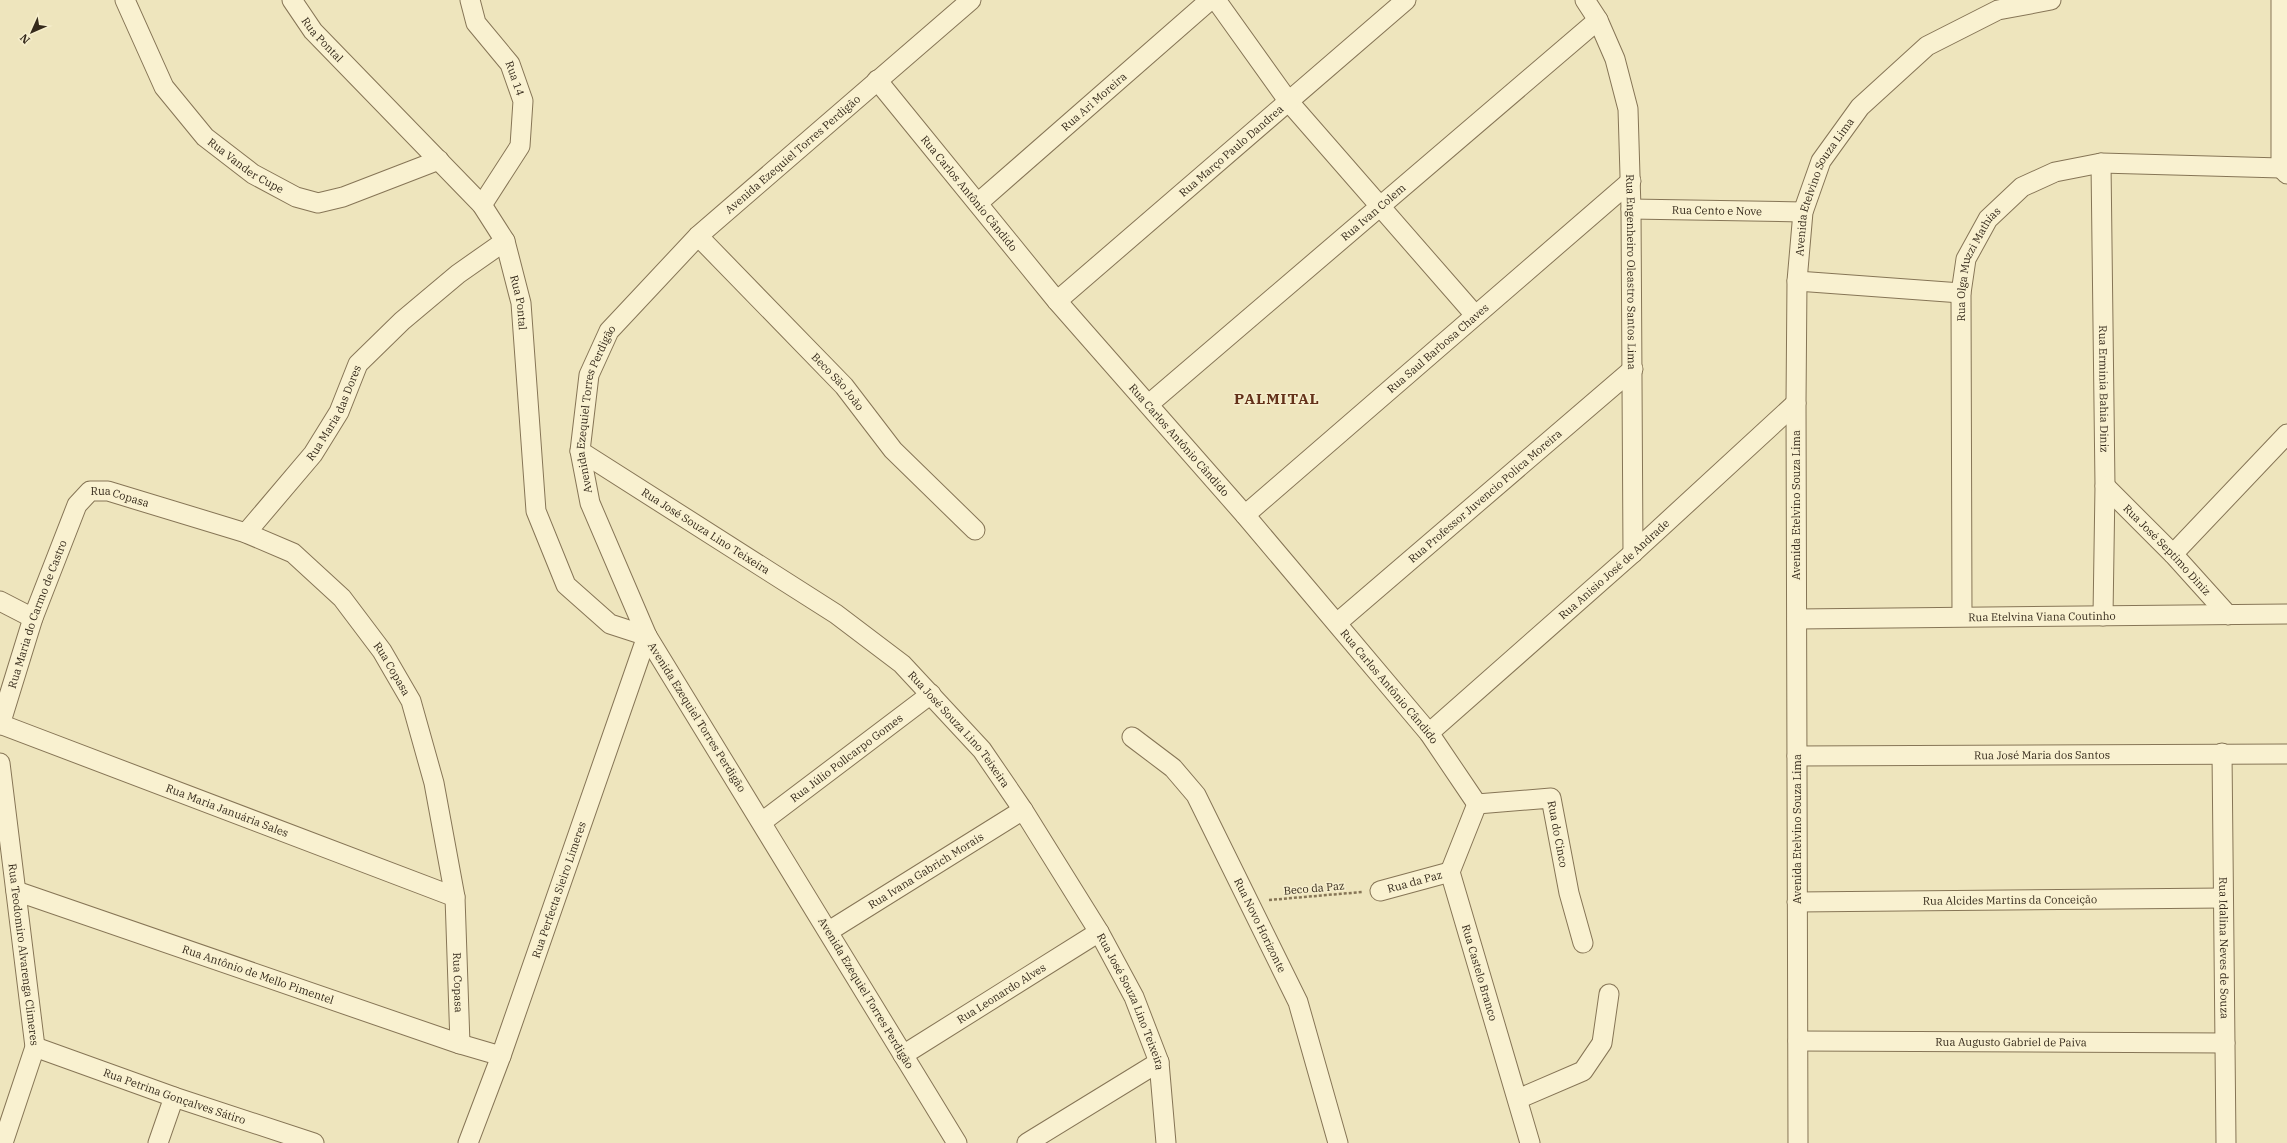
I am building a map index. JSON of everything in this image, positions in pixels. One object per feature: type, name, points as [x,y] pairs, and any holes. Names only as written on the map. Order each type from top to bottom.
[{"type":"street","name":"Rua Vander Cupe","points":[[125,0],[164,87],[205,137],[253,174],[296,197],[318,203],[343,197],[439,160]]},
{"type":"street","name":"Rua Pontal","points":[[292,0],[313,31],[482,205],[505,241],[521,303],[536,511],[566,585],[610,624],[647,636]]},
{"type":"street","name":"Rua 14","points":[[470,0],[476,23],[510,64],[523,102],[520,146],[482,205]]},
{"type":"street","name":"Avenida Ezequiel Torres Perdigão","points":[[957,1143],[829,931],[647,636],[590,503],[580,452],[589,374],[609,331],[698,236],[971,0]]},
{"type":"street","name":"Rua Ari Moreira","points":[[978,203],[1210,0]]},
{"type":"street","points":[[1216,0],[1289,102],[1475,315]]},
{"type":"street","name":"Rua Março Paulo Dandrea","points":[[1057,301],[1406,0]]},
{"type":"street","name":"Rua Engenheiro Oleastro Santos Lima","points":[[1585,0],[1598,20],[1615,59],[1628,109],[1631,181],[1634,553]]},
{"type":"street","name":"Avenida Etelvino Souza Lima","points":[[1798,1143],[1796,281],[1803,212],[1821,161],[1860,107],[1927,46],[1998,10],[2051,0]]},
{"type":"street","points":[[2281,0],[2284,171]]},
{"type":"street","name":"Rua Ivan Colem","points":[[1149,404],[1598,20]]},
{"type":"street","name":"Rua Carlos Antônio Cândido","points":[[877,80],[1057,301],[1245,515],[1429,733],[1476,804]]},
{"type":"street","name":"Rua Olga Muzzi Mathias","points":[[1962,616],[1961,293],[1966,259],[1988,219],[2022,187],[2055,172],[2101,163],[2284,171]]},
{"type":"street","name":"Rua Erminia Bahia Diniz","points":[[2101,163],[2105,486],[2104,616]]},
{"type":"street","name":"Rua Saul Barbosa Chaves","points":[[1245,515],[1631,181]]},
{"type":"street","name":"Rua Cento e Nove","points":[[1631,209],[1803,212]]},
{"type":"street","name":"Beco São João","points":[[698,236],[844,386],[893,450],[975,530]]},
{"type":"street","name":"Rua Maria das Dores","points":[[246,532],[313,454],[338,412],[358,364],[402,321],[458,274],[505,241]]},
{"type":"street","points":[[1796,281],[1961,293]]},
{"type":"street","name":"Rua Professor Juvencio Polica Moreira","points":[[1336,624],[1633,369]]},
{"type":"street","name":"Rua Anisio José de Andrade","points":[[1429,733],[1634,553],[1796,403]]},
{"type":"street","points":[[2172,554],[2287,434]]},
{"type":"street","name":"Rua José Souza Lino Teixeira","points":[[580,452],[836,614],[902,664],[982,750],[1023,810],[1099,932],[1134,997],[1159,1062],[1166,1143]]},
{"type":"street","name":"Rua José Septimo Diniz","points":[[2105,486],[2172,554],[2228,615]]},
{"type":"street","name":"Rua Copasa","points":[[77,505],[90,490],[108,491],[246,532],[293,553],[342,598],[382,651],[411,701],[434,783],[455,897],[460,1044]]},
{"type":"street","name":"Rua Maria do Carmo de Castro","points":[[0,725],[34,618],[77,505]]},
{"type":"street","points":[[0,601],[34,618]]},
{"type":"street","name":"Rua Etelvina Viana Coutinho","points":[[1797,619],[1962,616],[2287,614]]},
{"type":"street","name":"Rua Perfecta Sieiro Limeres","points":[[468,1143],[501,1056],[647,636]]},
{"type":"street","name":"Rua Júlio Pollcarpo Gomes","points":[[762,822],[931,694]]},
{"type":"street","name":"Rua Maria Januária Sales","points":[[0,725],[455,897]]},
{"type":"street","name":"Rua Novo Horizonte","points":[[1132,738],[1173,768],[1196,795],[1298,1002],[1338,1143]]},
{"type":"street","name":"Rua José Maria dos Santos","points":[[1797,756],[2222,753],[2287,754]]},
{"type":"street","name":"Rua Idalina Neves de Souza","points":[[2222,753],[2226,1143]]},
{"type":"street","name":"Rua Teodomiro Alvarenga Climeres","points":[[0,763],[35,1047],[3,1143]]},
{"type":"street","name":"Rua do Cinco","points":[[1476,804],[1551,798],[1569,893],[1583,944]]},
{"type":"street","points":[[1450,872],[1476,804]]},
{"type":"street","name":"Rua Ivana Gabrich Morais","points":[[829,931],[1023,810]]},
{"type":"street","name":"Rua da Paz","points":[[1380,891],[1450,872]]},
{"type":"street","name":"Rua Castelo Branco","points":[[1450,872],[1530,1143]]},
{"type":"street","name":"Rua Antônio de Mello Pimentel","points":[[16,891],[460,1044],[501,1056]]},
{"type":"street","name":"Rua Alcides Martins da Conceição","points":[[1797,902],[2224,898]]},
{"type":"street","name":"Rua Leonardo Alves","points":[[903,1055],[1099,932]]},
{"type":"street","points":[[1518,1099],[1583,1071],[1602,1043],[1609,994]]},
{"type":"street","name":"Rua Augusto Gabriel de Paiva","points":[[1798,1041],[2225,1044]]},
{"type":"street","name":"Rua Petrina Gonçalves Sátiro","points":[[35,1047],[174,1098],[314,1143]]},
{"type":"street","points":[[1027,1143],[1159,1062]]},
{"type":"street","points":[[158,1143],[174,1098]]},
{"type":"path","name":"Beco da Paz","points":[[1248,901],[1380,891]]},
{"type":"district","name":"PALMITAL","points":[[1277,399]]}]
